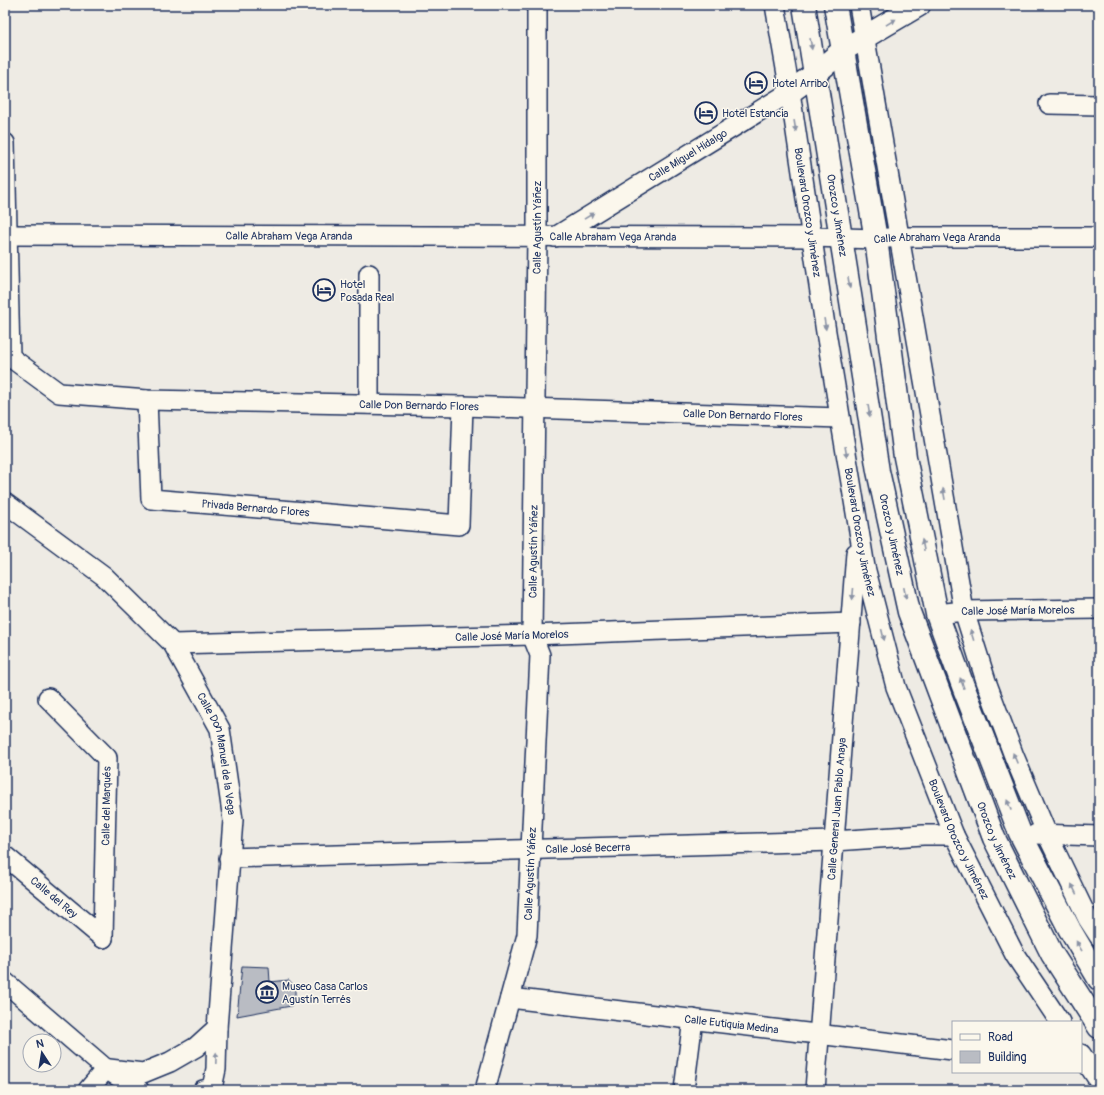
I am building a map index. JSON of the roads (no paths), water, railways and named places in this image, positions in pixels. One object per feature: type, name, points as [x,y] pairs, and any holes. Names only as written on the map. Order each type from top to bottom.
[{"type":"main road","name":"Orozco y Jiménez","points":[[804,5],[878,471],[909,612],[994,838],[1052,954],[1099,1027]]},
{"type":"main road","name":"Orozco y Jiménez","points":[[834,5],[876,239],[905,457],[937,614],[963,686],[1020,833],[1070,930],[1099,979]]},
{"type":"main road","name":"Calle Miguel Hidalgo","points":[[790,92],[815,74],[843,50],[919,5]]},
{"type":"street","name":"Calle Agustín Yáñez","points":[[485,1090],[527,935],[540,655],[532,635],[537,237],[538,5]]},
{"type":"street","name":"Boulevard Orozco y Jiménez","points":[[775,5],[865,567],[896,687],[954,835],[1015,955],[1059,1021]]},
{"type":"street","points":[[859,5],[964,611],[986,682],[1014,756],[1047,834],[1088,919],[1099,936]]},
{"type":"street","name":"Calle Miguel Hidalgo","points":[[555,237],[790,92]]},
{"type":"street","points":[[1048,104],[1099,105]]},
{"type":"street","points":[[5,143],[8,357]]},
{"type":"street","name":"Calle Abraham Vega Aranda","points":[[7,235],[812,237],[876,239],[900,237],[1099,237]]},
{"type":"street","points":[[369,274],[369,404]]},
{"type":"street","name":"Calle Don Bernardo Flores","points":[[8,357],[59,393],[147,400],[463,406],[840,418]]},
{"type":"street","name":"Privada Bernardo Flores","points":[[147,400],[150,499],[459,525],[463,406]]},
{"type":"street","name":"Calle Don Manuel de la Vega","points":[[5,503],[104,576],[173,644],[220,729],[233,820],[216,1028],[216,1069],[209,1089]]},
{"type":"street","name":"Calle General Juan Pablo Anaya","points":[[815,1090],[858,527]]},
{"type":"street","name":"Calle José María Morelos","points":[[937,614],[964,611],[1099,609]]},
{"type":"street","name":"Calle José María Morelos","points":[[173,644],[532,635],[851,623]]},
{"type":"street","name":"Calle del Marqués","points":[[48,698],[107,758],[103,938]]},
{"type":"street","points":[[1020,833],[1099,836]]},
{"type":"street","name":"Calle José Becerra","points":[[229,858],[834,841],[923,835],[954,835]]},
{"type":"street","name":"Calle del Rey","points":[[5,856],[103,938]]},
{"type":"street","points":[[5,982],[106,1069],[139,1090]]},
{"type":"street","name":"Calle Eutiquia Medina","points":[[510,998],[819,1033],[952,1050]]},
{"type":"street","points":[[684,1090],[693,1019]]},
{"type":"street","points":[[106,1069],[143,1073],[170,1062],[196,1047],[216,1028]]},
{"type":"street","points":[[88,1090],[106,1069]]},
{"type":"place","name":"Hotel Arribo","points":[[756,83]]},
{"type":"place","name":"Hotel Estancia","points":[[706,113]]},
{"type":"place","name":"Hotel Posada Real","points":[[324,290]]},
{"type":"place","name":"Museo Casa Carlos Agustín Terrés","points":[[267,992]]}]
